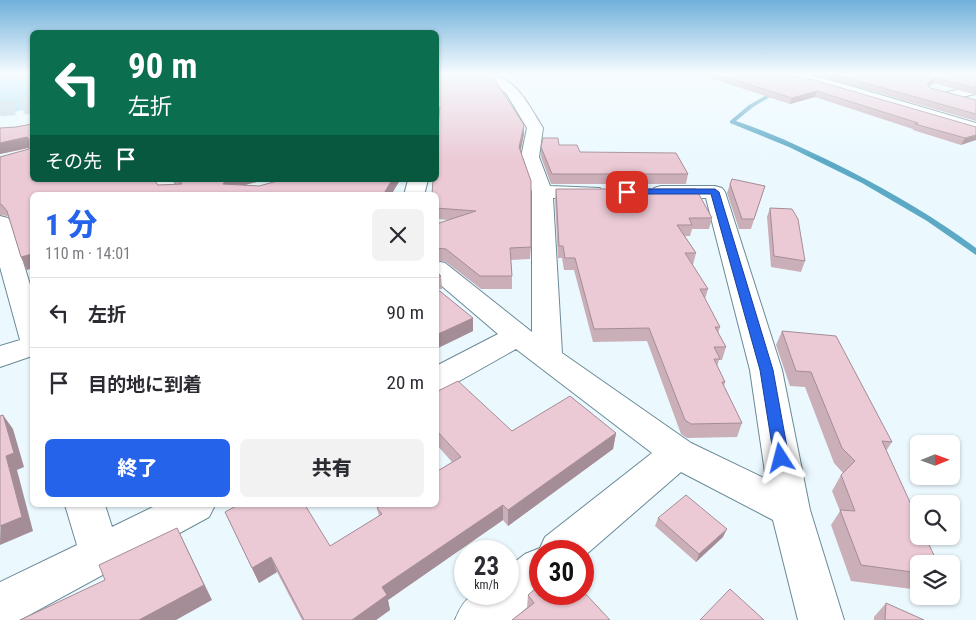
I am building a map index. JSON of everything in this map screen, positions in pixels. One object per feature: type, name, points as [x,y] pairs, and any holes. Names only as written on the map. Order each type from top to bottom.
[{"type":"street","points":[[519,102],[535,128],[530,157],[542,192],[547,357]]},
{"type":"street","points":[[888,102],[976,128]]},
{"type":"street","points":[[164,182],[172,192]]},
{"type":"street","points":[[542,192],[715,192],[766,370],[790,510],[822,620]]},
{"type":"street","points":[[0,223],[30,329]]},
{"type":"street","points":[[439,270],[518,336],[678,453],[790,510]]},
{"type":"street","points":[[439,378],[518,336]]},
{"type":"street","points":[[0,358],[30,347]]},
{"type":"street","points":[[573,540],[678,453]]},
{"type":"street","points":[[86,507],[100,553]]},
{"type":"street","points":[[0,606],[191,507]]},
{"type":"street","points":[[478,620],[529,577]]},
{"type":"shaded area","points":[[0,102],[30,102],[30,108],[0,115]]},
{"type":"building","points":[[439,102],[509,102],[524,125],[519,147],[531,181],[531,247],[510,248],[512,276],[480,276],[446,249],[439,248],[439,223],[476,211],[439,208],[439,192],[432,192],[433,182],[439,182],[440,107],[439,108]]},
{"type":"building","points":[[852,102],[890,102],[976,127],[976,135],[965,138],[915,124],[918,123]]},
{"type":"building","points":[[933,102],[976,102],[976,114]]},
{"type":"building","points":[[30,124],[30,182],[156,182],[158,185],[182,184],[180,182],[224,182],[223,184],[259,186],[274,182],[391,182],[385,192],[30,192],[30,255],[21,257],[7,211],[0,204],[0,157],[29,149],[29,139],[27,137],[0,143],[0,128]]},
{"type":"building","points":[[543,138],[558,138],[559,145],[577,145],[580,152],[676,153],[688,174],[552,174],[541,147]]},
{"type":"building","points":[[732,179],[765,186],[754,219],[742,219],[730,184]]},
{"type":"building","points":[[556,189],[696,189],[712,218],[689,218],[692,225],[677,225],[696,253],[685,253],[708,289],[700,289],[720,327],[715,327],[726,347],[714,347],[720,359],[714,359],[725,382],[722,382],[742,423],[691,424],[685,420],[649,328],[594,329],[575,258],[565,258],[563,246],[559,246]]},
{"type":"building","points":[[770,208],[792,209],[798,219],[805,261],[774,256]]},
{"type":"building","points":[[439,290],[473,318],[439,334]]},
{"type":"building","points":[[782,331],[836,336],[892,442],[882,441],[910,502],[910,545],[929,545],[934,555],[910,555],[910,572],[861,565],[840,510],[855,511],[841,475],[855,461],[842,448],[811,372],[796,371]]},
{"type":"building","points":[[458,381],[512,431],[570,396],[616,433],[508,510],[503,505],[382,587],[387,595],[352,620],[304,620],[271,557],[252,568],[225,512],[234,507],[306,507],[330,546],[382,514],[377,508],[379,507],[439,507],[439,470],[461,457],[439,433],[439,390]]},
{"type":"building","points":[[3,415],[14,453],[6,456],[22,517],[0,526],[0,416]]},
{"type":"building","points":[[686,495],[727,529],[699,554],[658,518]]},
{"type":"building","points":[[177,528],[204,585],[139,620],[20,620],[105,580],[99,565]]},
{"type":"building","points":[[730,589],[764,620],[700,620]]},
{"type":"building","points":[[594,603],[610,620],[512,620],[531,605],[594,605]]},
{"type":"building","points":[[886,603],[924,620],[885,620]]},
{"type":"waterway","points":[[758,102],[732,122],[791,145],[865,182],[930,219],[976,252]]},
{"type":"tunnel","points":[[0,109],[30,106]]},
{"type":"route","points":[[627,192],[715,192],[766,370],[781,458]]}]
